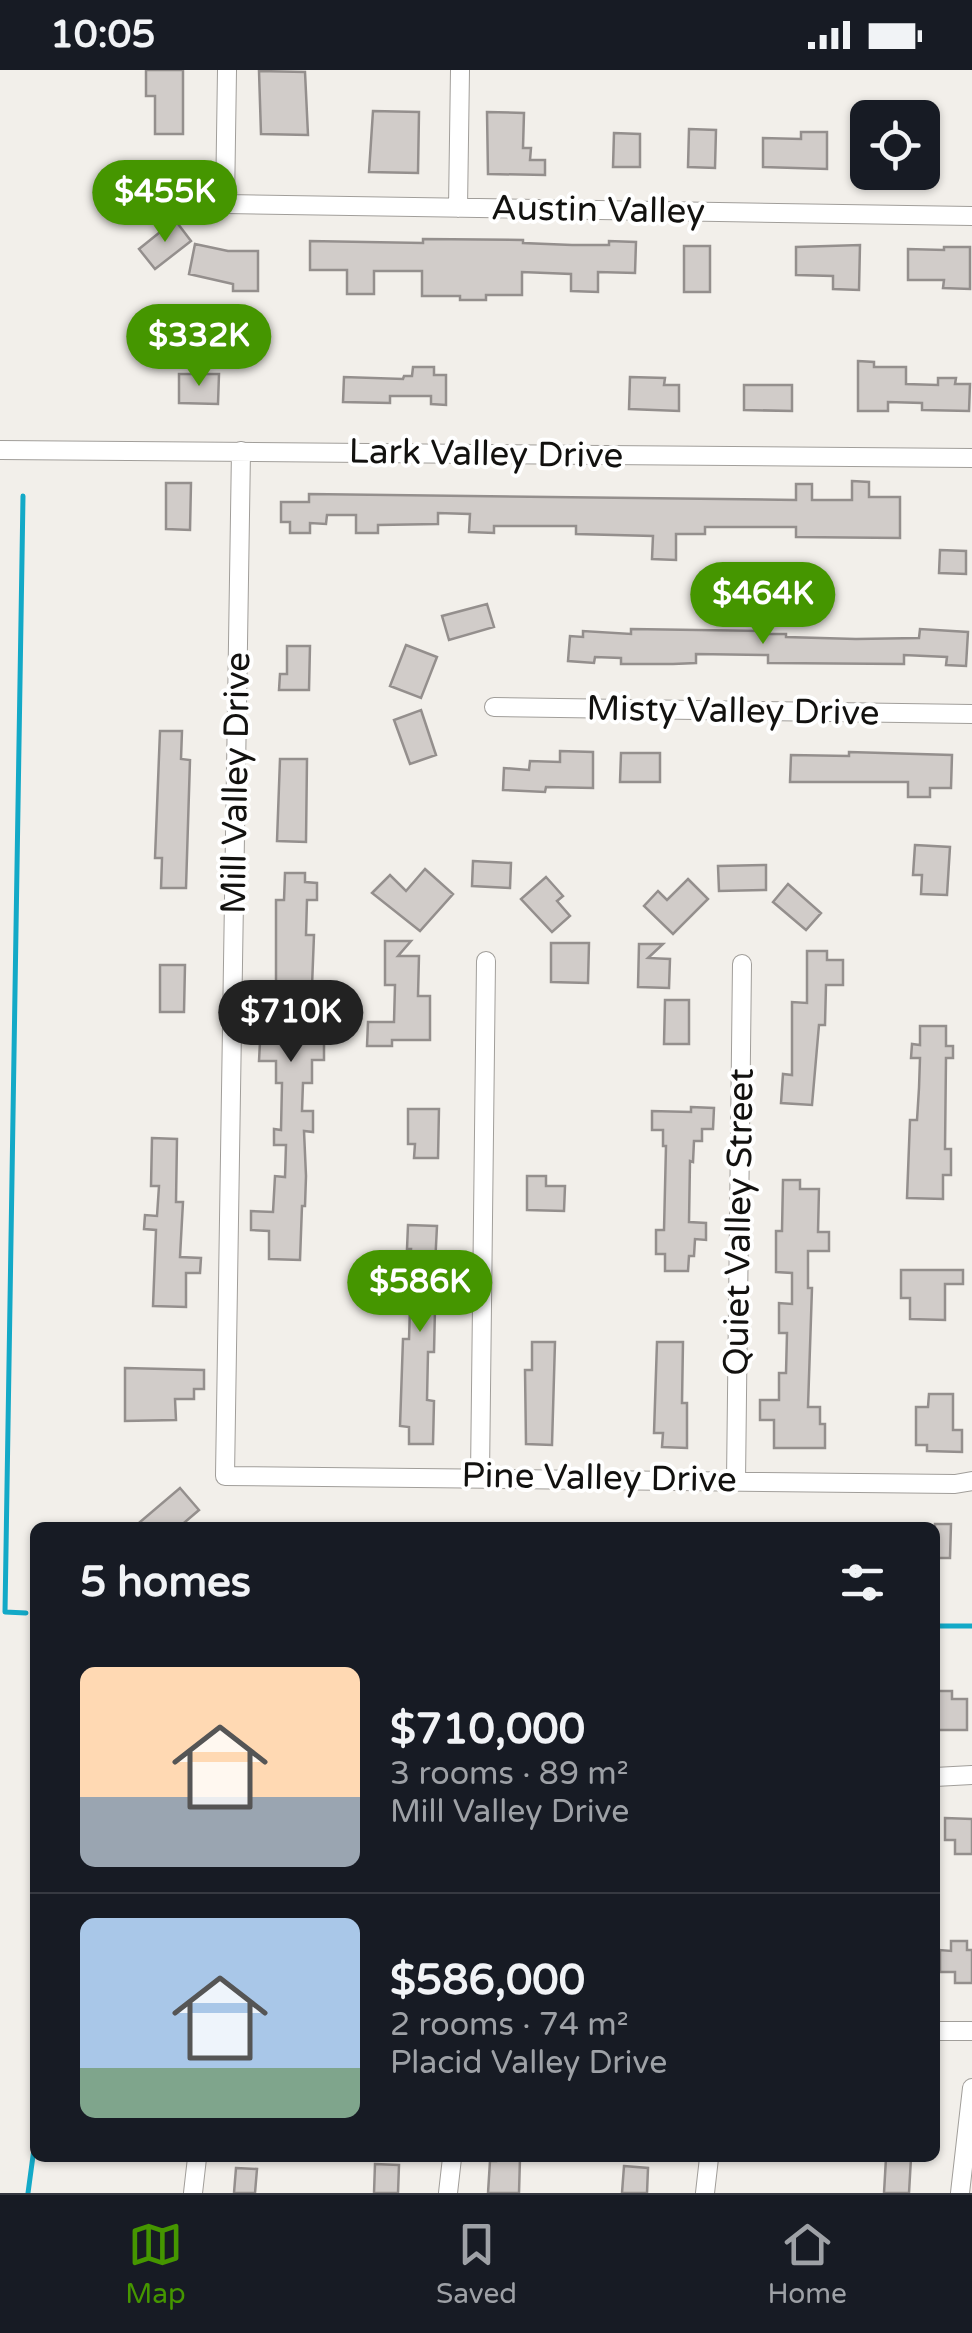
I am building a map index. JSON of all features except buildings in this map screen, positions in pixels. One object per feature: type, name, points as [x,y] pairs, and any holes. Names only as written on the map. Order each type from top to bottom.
[{"type":"street","name":"Austin Valley","points":[[227,70],[224,204],[972,216]]},
{"type":"street","points":[[458,208],[460,70]]},
{"type":"street","name":"Lark Valley Drive","points":[[0,450],[972,458]]},
{"type":"street","name":"Mill Valley Drive","points":[[226,1476],[241,451]]},
{"type":"street","name":"Misty Valley Drive","points":[[494,707],[972,714]]},
{"type":"street","points":[[480,1476],[486,961]]},
{"type":"street","name":"Quiet Valley Street","points":[[736,1481],[742,964]]},
{"type":"street","name":"Pine Valley Drive","points":[[226,1476],[954,1484],[972,1481]]},
{"type":"street","points":[[940,1777],[972,1775]]},
{"type":"street","points":[[940,2031],[972,2032]]},
{"type":"street","points":[[960,2193],[972,2088]]},
{"type":"street","points":[[193,2193],[197,2162]]},
{"type":"street","points":[[448,2193],[452,2162]]},
{"type":"street","points":[[705,2193],[709,2162]]},
{"type":"waterway","points":[[23,496],[5,1612],[26,1613]]},
{"type":"waterway","points":[[940,1626],[972,1626]]},
{"type":"waterway","points":[[28,2193],[32,2162]]}]
